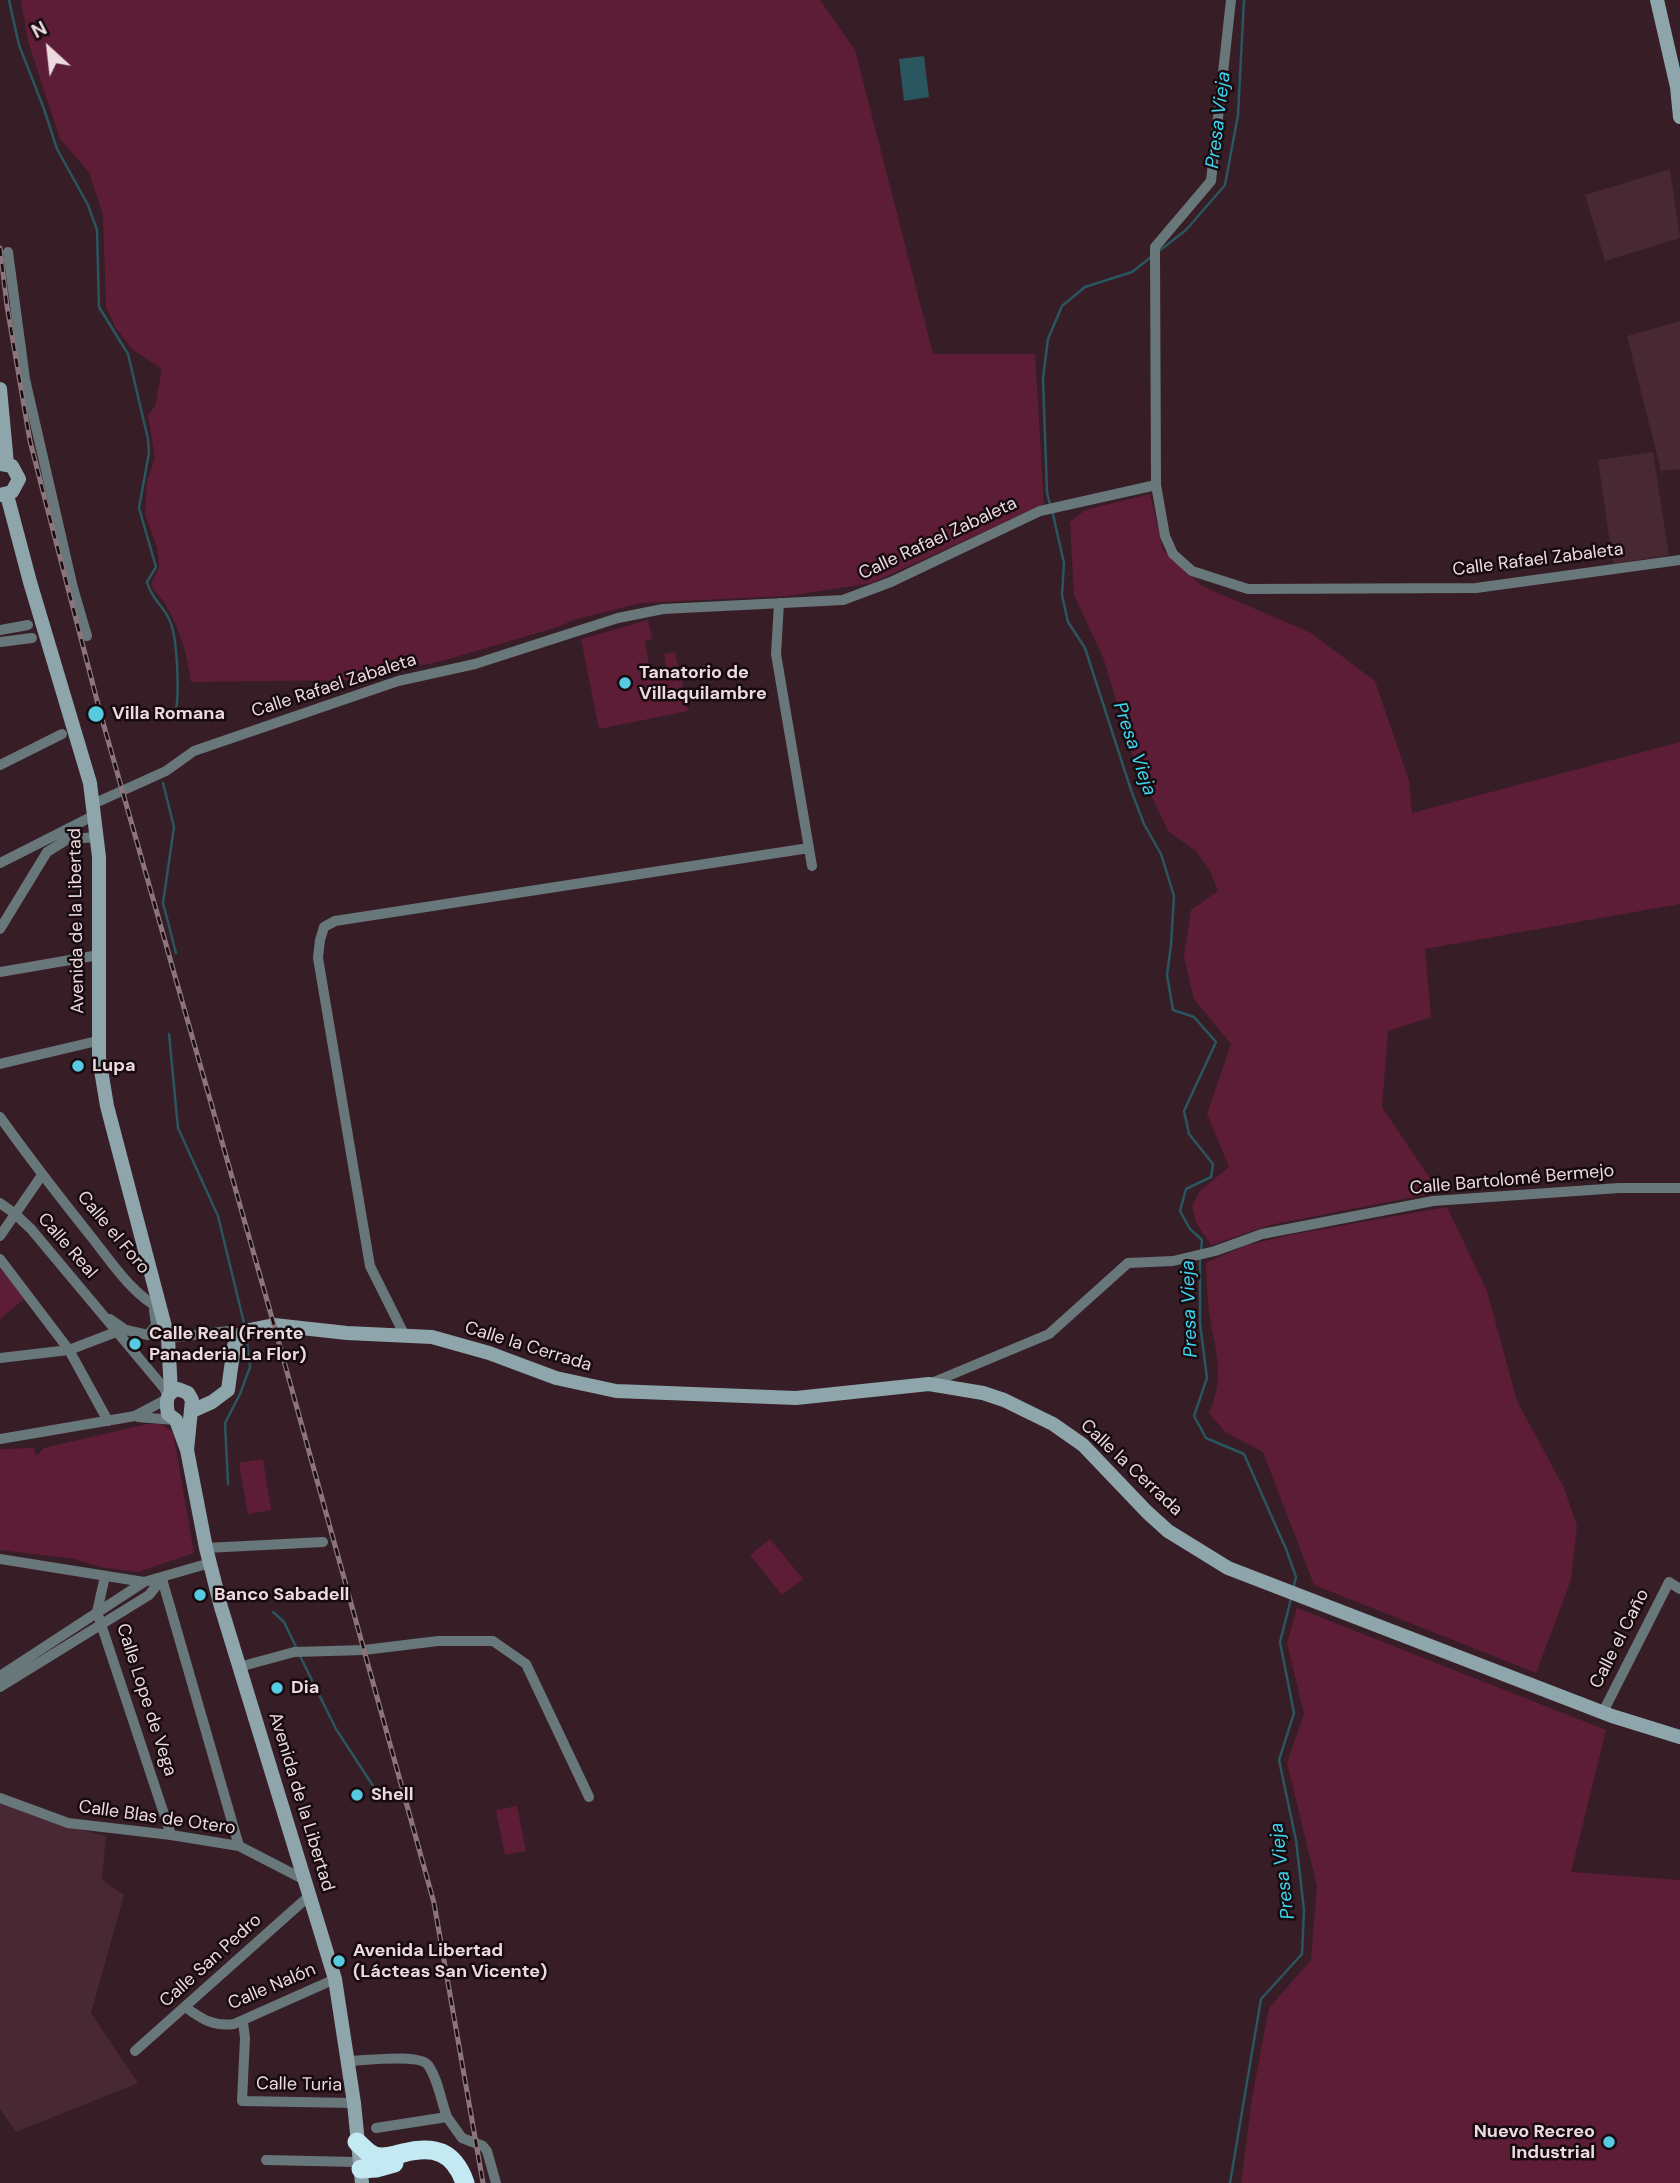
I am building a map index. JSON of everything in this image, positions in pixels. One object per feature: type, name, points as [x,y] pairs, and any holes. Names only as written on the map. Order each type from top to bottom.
[{"type":"highway","points":[[359,2170],[422,2148],[433,2149],[453,2160],[465,2183]]},
{"type":"highway","points":[[359,2170],[377,2157],[391,2160],[429,2157],[446,2165],[456,2183]]},
{"type":"main road","points":[[1657,0],[1672,32],[1680,117]]},
{"type":"main road","points":[[0,389],[4,464],[15,469],[19,479],[16,489],[4,495]]},
{"type":"main road","name":"Avenida de la Libertad","points":[[4,495],[90,783],[97,837],[97,1041],[107,1106],[150,1268],[157,1310],[169,1342],[209,1563],[335,1979],[354,2103],[359,2170]]},
{"type":"main road","name":"Calle la Cerrada","points":[[242,1335],[250,1330],[274,1325],[347,1333],[432,1337],[489,1353],[566,1381],[616,1391],[796,1398],[929,1384],[955,1387],[1004,1400],[1053,1424],[1083,1444],[1147,1513],[1168,1531],[1228,1567],[1604,1712],[1680,1737]]},
{"type":"main road","points":[[175,1420],[185,1420],[181,1400],[223,1396],[231,1382],[234,1346],[242,1335]]},
{"type":"main road","name":"Avenida de la Libertad","points":[[181,1400],[168,1414],[175,1420],[187,1450]]},
{"type":"street","points":[[1156,485],[1155,247],[1211,181],[1231,0]]},
{"type":"street","points":[[8,252],[25,379],[73,588],[87,636]]},
{"type":"street","name":"Calle Rafael Zabaleta","points":[[0,863],[56,835],[94,809],[166,771],[194,751],[398,681],[475,664],[618,618],[663,609],[843,600],[891,582],[1052,509],[1156,485],[1165,536],[1173,554],[1192,571],[1248,589],[1476,588],[1680,561]]},
{"type":"street","points":[[779,603],[776,654],[812,866]]},
{"type":"street","points":[[0,630],[28,625]]},
{"type":"street","points":[[0,642],[32,638]]},
{"type":"street","points":[[0,765],[62,734]]},
{"type":"street","points":[[0,929],[56,835]]},
{"type":"street","points":[[47,852],[68,839],[97,837]]},
{"type":"street","points":[[405,1336],[370,1266],[318,958],[324,927],[335,921],[809,848]]},
{"type":"street","points":[[24,851],[35,871]]},
{"type":"street","points":[[0,972],[99,955]]},
{"type":"street","points":[[0,1064],[97,1041]]},
{"type":"street","name":"Calle el Foro","points":[[0,1117],[42,1175],[120,1272],[157,1310]]},
{"type":"street","points":[[0,1236],[42,1175]]},
{"type":"street","name":"Calle Bartolomé Bermejo","points":[[929,1384],[1049,1334],[1128,1263],[1173,1261],[1201,1255],[1262,1234],[1433,1201],[1619,1188],[1680,1188]]},
{"type":"street","name":"Calle Real","points":[[0,1203],[14,1213],[164,1388],[181,1400]]},
{"type":"street","points":[[0,1259],[69,1350],[108,1421]]},
{"type":"street","name":"Calle Real","points":[[104,1316],[126,1330],[148,1335],[156,1325],[157,1310]]},
{"type":"street","name":"Calle la Cerrada","points":[[169,1342],[229,1331],[242,1335]]},
{"type":"street","points":[[0,1358],[69,1350],[116,1332]]},
{"type":"street","points":[[0,1438],[135,1416],[181,1400]]},
{"type":"street","points":[[135,1416],[175,1420]]},
{"type":"street","points":[[206,1548],[323,1542]]},
{"type":"street","points":[[0,1559],[144,1582]]},
{"type":"street","points":[[0,1676],[144,1582],[209,1563]]},
{"type":"street","name":"Calle Lope de Vega","points":[[105,1576],[97,1612],[171,1835]]},
{"type":"street","points":[[0,1687],[149,1595],[162,1578]]},
{"type":"street","points":[[162,1578],[239,1846]]},
{"type":"street","name":"Calle el Caño","points":[[1604,1712],[1669,1582],[1680,1589]]},
{"type":"street","points":[[239,1667],[298,1652],[364,1650],[439,1641],[493,1641],[526,1664],[589,1797]]},
{"type":"street","name":"Calle Blas de Otero","points":[[0,1798],[68,1823],[239,1846],[304,1880]]},
{"type":"street","name":"Calle San Pedro","points":[[135,2051],[309,1896]]},
{"type":"street","name":"Calle Nalón","points":[[186,2007],[208,2022],[221,2026],[243,2022],[335,1979]]},
{"type":"street","name":"Calle Turia","points":[[243,2022],[243,2101],[354,2103]]},
{"type":"street","points":[[347,2061],[413,2058],[424,2061],[430,2070],[447,2117],[462,2138],[483,2146],[487,2151],[496,2183]]},
{"type":"street","points":[[376,2128],[447,2117]]},
{"type":"street","points":[[266,2161],[359,2170]]},
{"type":"shaded area","points":[[21,0],[820,0],[855,50],[933,354],[1035,354],[1044,504],[872,583],[786,596],[641,603],[573,620],[561,626],[442,661],[353,680],[191,682],[176,625],[151,584],[159,568],[157,547],[145,515],[147,481],[155,458],[148,415],[155,406],[162,369],[132,349],[116,328],[106,307],[103,215],[89,172],[60,139],[28,41]]},
{"type":"shaded area","points":[[1670,169],[1680,238],[1605,261],[1585,195]]},
{"type":"shaded area","points":[[1680,321],[1680,469],[1661,471],[1627,336]]},
{"type":"shaded area","points":[[1653,452],[1669,555],[1613,564],[1598,460]]},
{"type":"shaded area","points":[[1150,494],[1163,550],[1202,586],[1311,633],[1375,681],[1409,781],[1412,813],[1680,742],[1680,904],[1425,949],[1431,1017],[1388,1031],[1382,1107],[1439,1192],[1270,1225],[1211,1245],[1196,1223],[1192,1206],[1200,1191],[1229,1167],[1207,1114],[1231,1044],[1194,999],[1184,957],[1191,910],[1218,891],[1210,871],[1196,851],[1168,831],[1133,756],[1103,657],[1074,595],[1070,522],[1085,510]]},
{"type":"shaded area","points":[[648,620],[652,639],[645,641],[650,670],[666,668],[664,654],[675,652],[688,711],[599,729],[581,639]]},
{"type":"shaded area","points":[[1447,1207],[1487,1291],[1517,1401],[1564,1488],[1577,1526],[1571,1580],[1536,1673],[1314,1585],[1263,1452],[1225,1432],[1209,1413],[1217,1387],[1218,1363],[1208,1306],[1206,1263],[1244,1246],[1289,1235]]},
{"type":"shaded area","points":[[0,1268],[24,1299],[1,1318],[0,1324]]},
{"type":"shaded area","points":[[147,1424],[161,1424],[173,1432],[194,1553],[138,1572],[99,1567],[75,1559],[0,1550],[0,1449],[34,1448],[36,1456],[44,1448]]},
{"type":"shaded area","points":[[263,1459],[271,1510],[248,1514],[239,1463]]},
{"type":"shaded area","points":[[770,1539],[803,1579],[782,1595],[750,1555]]},
{"type":"shaded area","points":[[1297,1608],[1606,1730],[1571,1872],[1680,1880],[1680,2183],[1241,2183],[1252,2098],[1269,2008],[1311,1960],[1317,1886],[1287,1763],[1304,1714],[1287,1643]]},
{"type":"shaded area","points":[[0,1802],[57,1824],[106,1836],[102,1880],[124,1895],[91,2013],[138,2083],[16,2132],[0,2109]]},
{"type":"shaded area","points":[[517,1806],[526,1851],[505,1855],[496,1810]]},
{"type":"water","points":[[924,56],[929,97],[904,101],[899,59]]},
{"type":"waterway","points":[[9,0],[19,45],[57,149],[88,205],[97,230],[99,307],[128,354],[148,439],[149,453],[139,508],[156,567],[147,582],[172,627],[176,651],[176,711]]},
{"type":"waterway","name":"Presa Vieja","points":[[1159,251],[1186,230],[1225,185],[1238,115],[1244,0]]},
{"type":"waterway","name":"Presa Vieja","points":[[1050,504],[1047,493],[1043,378],[1048,339],[1062,306],[1085,287],[1132,272],[1151,257]]},
{"type":"waterway","name":"Presa Vieja","points":[[1052,510],[1064,563],[1062,595],[1068,622],[1085,648],[1131,790],[1144,824],[1161,854],[1174,896],[1167,975],[1173,1010],[1194,1017],[1216,1042],[1184,1111],[1189,1134],[1213,1164],[1211,1177],[1186,1189],[1180,1211],[1190,1229],[1202,1240],[1201,1252]]},
{"type":"waterway","points":[[163,783],[174,827],[163,903],[176,953]]},
{"type":"waterway","points":[[169,1034],[178,1128],[218,1216],[244,1323]]},
{"type":"waterway","name":"Presa Vieja","points":[[1200,1259],[1200,1324],[1207,1378],[1194,1416],[1206,1438],[1244,1454],[1286,1549],[1296,1577],[1293,1589]]},
{"type":"waterway","points":[[228,1484],[225,1423],[250,1367],[247,1342]]},
{"type":"waterway","name":"Presa Vieja","points":[[1230,2183],[1261,1999],[1302,1954],[1304,1910],[1296,1840],[1279,1760],[1294,1713],[1280,1642],[1291,1599]]},
{"type":"waterway","points":[[273,1612],[284,1622],[296,1647]]},
{"type":"waterway","points":[[300,1656],[336,1729],[377,1792]]},
{"type":"railway","points":[[0,248],[30,441],[100,712],[434,1903],[483,2183]]},
{"type":"place","name":"Tanatorio de Villaquilambre","points":[[625,683]]},
{"type":"place","name":"Villa Romana","points":[[96,714]]},
{"type":"place","name":"Lupa","points":[[78,1066]]},
{"type":"place","name":"Calle Real (Frente Panaderia La Flor)","points":[[135,1344]]},
{"type":"place","name":"Banco Sabadell","points":[[200,1595]]},
{"type":"place","name":"Dia","points":[[277,1688]]},
{"type":"place","name":"Shell","points":[[357,1795]]},
{"type":"place","name":"Avenida Libertad (Lácteas San Vicente)","points":[[339,1961]]},
{"type":"place","name":"Nuevo Recreo Industrial","points":[[1609,2142]]}]
